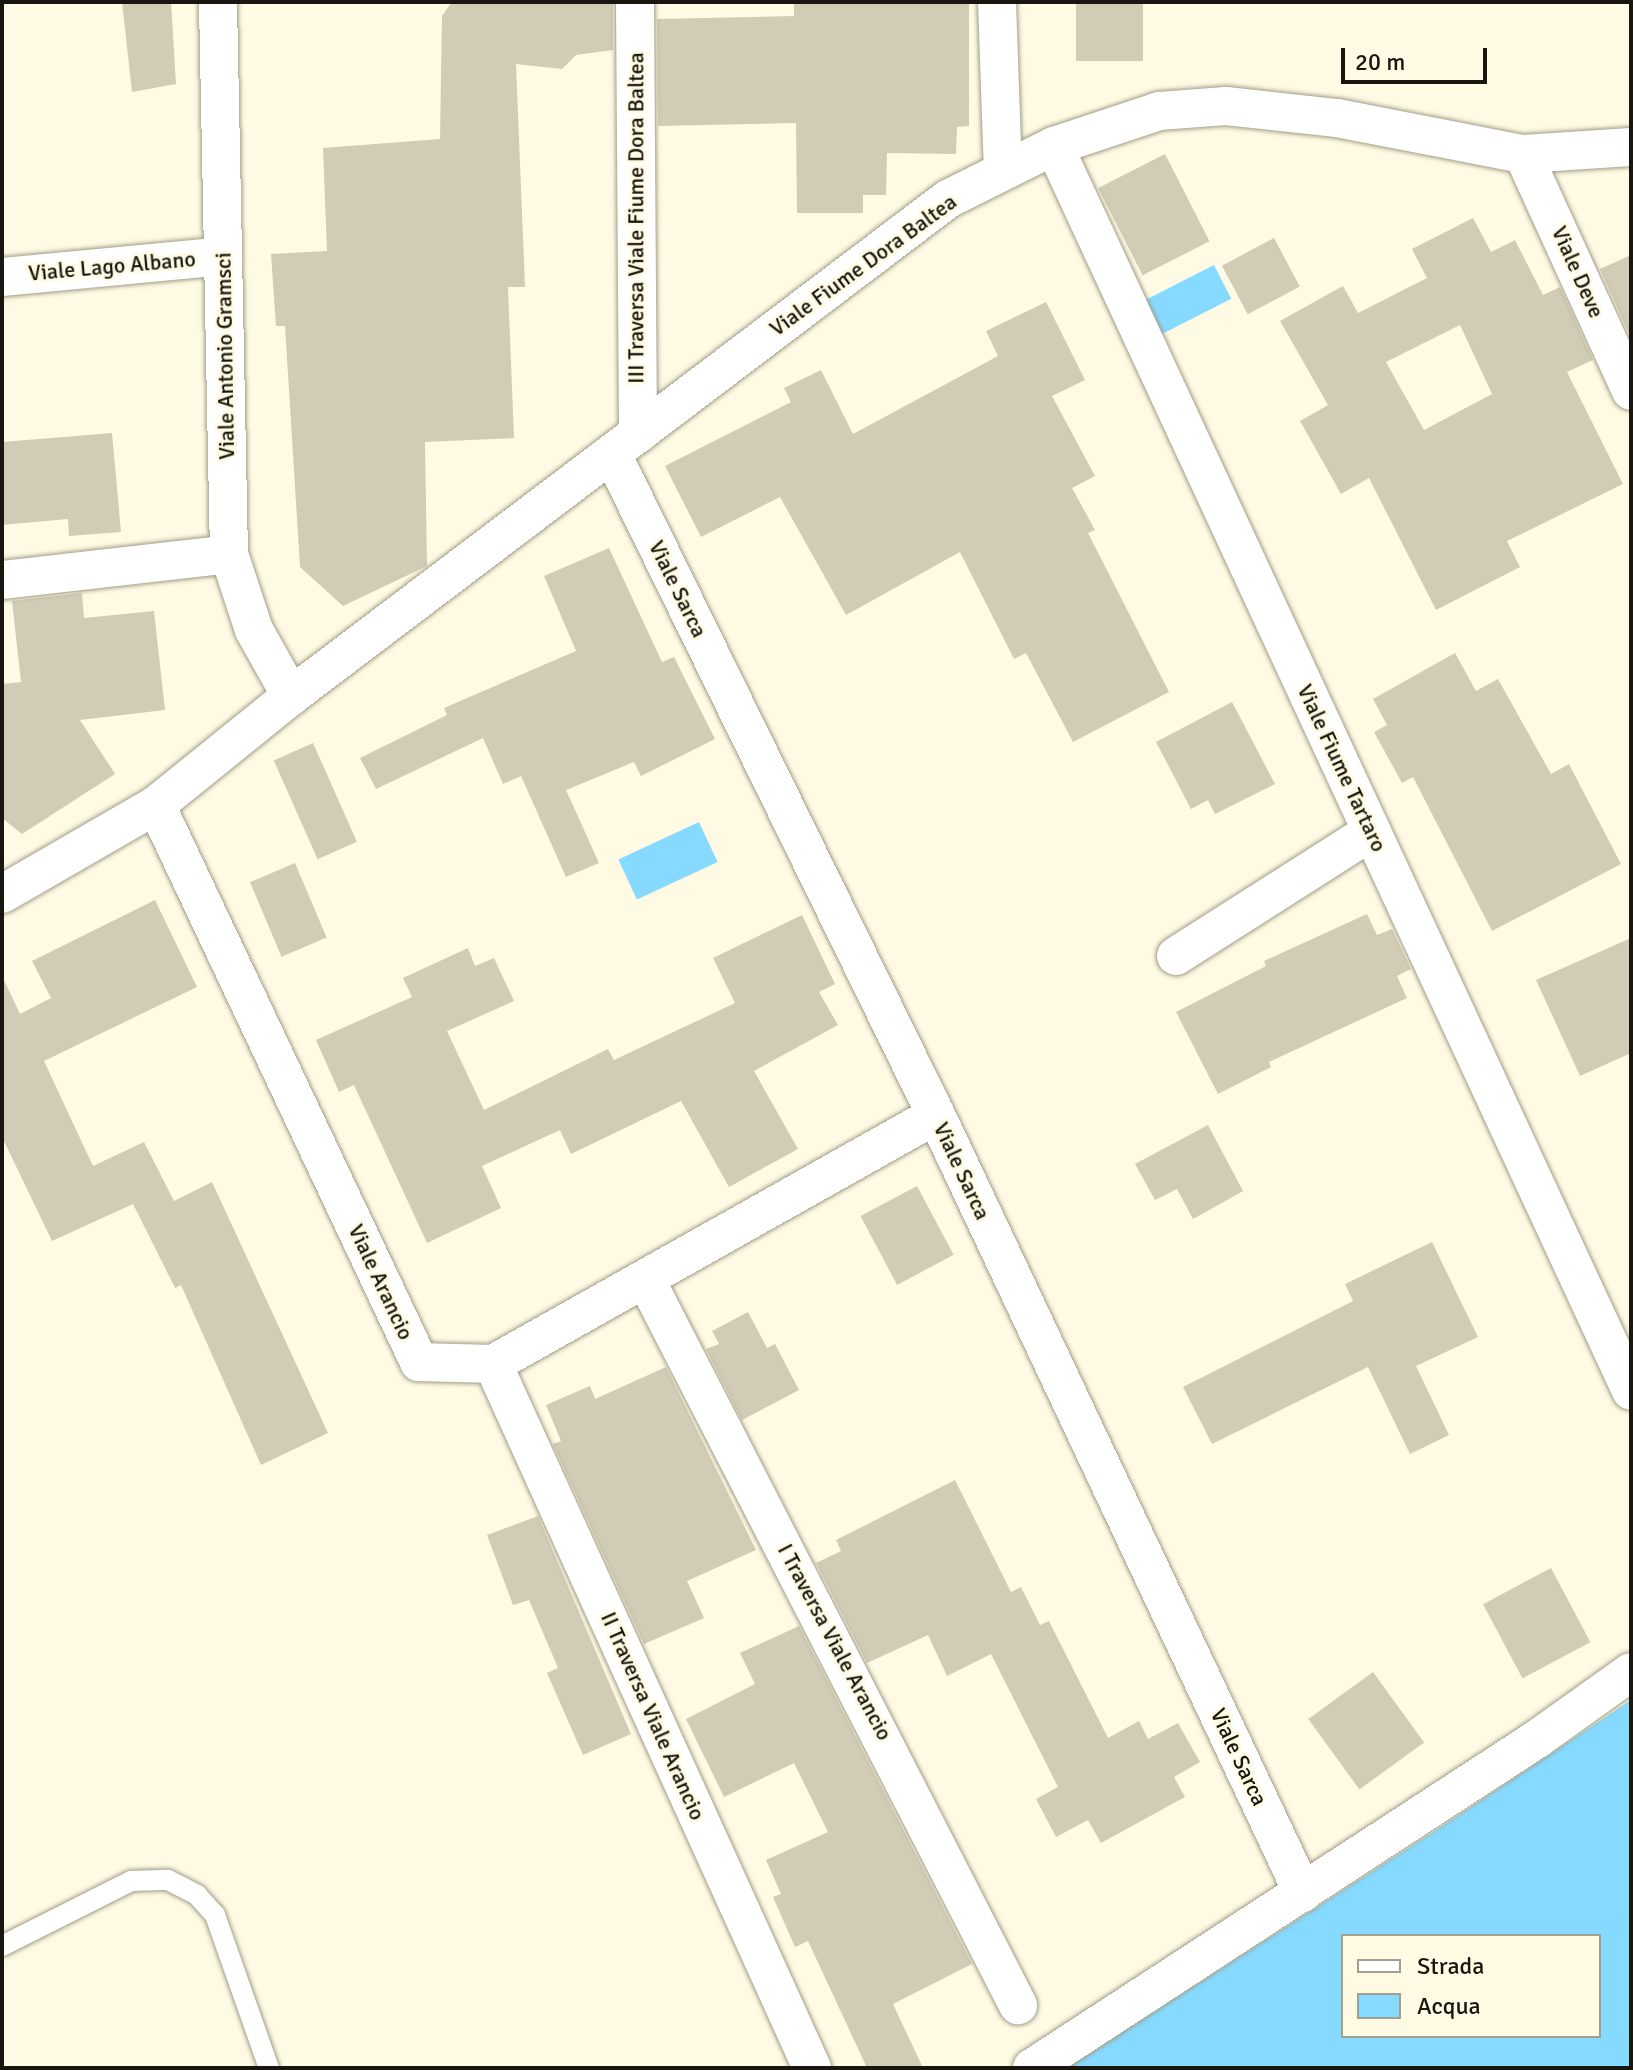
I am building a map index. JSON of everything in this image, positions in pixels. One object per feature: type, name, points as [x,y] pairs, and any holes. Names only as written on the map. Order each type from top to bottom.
[{"type":"street","name":"Viale Antonio Gramsci","points":[[218,2],[229,554],[254,630],[291,696]]},
{"type":"street","name":"III Traversa Viale Fiume Dora Baltea","points":[[625,444],[635,2]]},
{"type":"street","points":[[997,2],[1003,171]]},
{"type":"street","name":"Viale Fiume Dora Baltea","points":[[2,894],[156,805],[291,696],[948,199],[1054,146],[1159,111],[1226,106],[1337,118],[1523,154],[1631,147]]},
{"type":"street","name":"Viale Fiume Tartaro","points":[[1054,146],[1631,1391]]},
{"type":"street","name":"Viale Deve","points":[[1523,154],[1631,391]]},
{"type":"street","name":"Viale Lago Albano","points":[[2,277],[223,256]]},
{"type":"street","name":"Viale Sarca","points":[[625,444],[936,1115],[1303,1893]]},
{"type":"street","points":[[2,580],[229,554]]},
{"type":"street","name":"Viale Arancio","points":[[156,805],[419,1362],[493,1364],[647,1282],[936,1115]]},
{"type":"street","points":[[1176,956],[1372,831]]},
{"type":"street","name":"I Traversa Viale Arancio","points":[[647,1282],[1018,2005]]},
{"type":"street","name":"II Traversa Viale Arancio","points":[[493,1364],[812,2068]]},
{"type":"street","points":[[1032,2068],[1303,1893],[1631,1672]]},
{"type":"lane","points":[[2,1946],[131,1881],[168,1880],[197,1895],[215,1915],[269,2068]]},
{"type":"water","points":[[1214,265],[1231,299],[1158,336],[1141,302]]},
{"type":"water","points":[[699,822],[718,862],[637,899],[618,860]]},
{"type":"water","points":[[1631,1700],[1631,2068],[1067,2068],[1444,1825]]},
{"type":"building","points":[[122,2],[171,2],[176,84],[132,92]]},
{"type":"building","points":[[613,2],[613,50],[576,55],[562,69],[516,64],[525,287],[508,287],[514,438],[425,442],[427,566],[343,606],[300,567],[285,326],[276,326],[271,254],[327,251],[323,148],[440,139],[442,16],[451,3]]},
{"type":"building","points":[[794,2],[969,2],[969,126],[957,127],[956,154],[887,153],[886,195],[863,195],[863,213],[797,213],[796,123],[658,126],[657,19],[794,16]]},
{"type":"building","points":[[1076,2],[1143,2],[1143,61],[1076,61]]},
{"type":"building","points":[[1165,154],[1209,241],[1143,275],[1098,188]]},
{"type":"building","points":[[1473,218],[1491,252],[1515,240],[1543,295],[1560,287],[1593,360],[1567,372],[1623,484],[1507,541],[1520,567],[1436,610],[1369,478],[1341,494],[1300,421],[1328,405],[1280,321],[1343,286],[1358,313],[1427,278],[1412,249]],"holes":[[[1460,325],[1492,394],[1424,430],[1386,362]]]},
{"type":"building","points":[[1274,238],[1300,287],[1248,314],[1222,266]]},
{"type":"building","points":[[1631,255],[1631,338],[1600,269]]},
{"type":"building","points":[[1046,302],[1085,380],[1052,396],[1095,476],[1072,488],[1095,530],[1088,533],[1169,692],[1073,742],[1026,653],[1014,659],[960,552],[846,615],[780,497],[701,537],[665,466],[791,402],[784,388],[821,370],[853,434],[998,356],[986,331]]},
{"type":"building","points":[[112,433],[121,532],[69,536],[68,519],[2,525],[2,442]]},
{"type":"building","points":[[609,548],[662,662],[674,657],[715,739],[641,776],[634,762],[566,790],[599,863],[566,877],[521,776],[503,784],[483,738],[376,789],[360,758],[447,715],[444,708],[576,651],[544,576]]},
{"type":"building","points":[[82,593],[84,618],[154,611],[165,710],[80,720],[115,774],[22,834],[2,818],[2,684],[21,682],[12,601]]},
{"type":"building","points":[[1455,653],[1476,691],[1498,679],[1551,774],[1569,764],[1621,864],[1492,931],[1413,777],[1402,783],[1374,732],[1387,725],[1373,699]]},
{"type":"building","points":[[1232,702],[1275,784],[1215,814],[1208,800],[1191,809],[1156,742]]},
{"type":"building","points":[[313,743],[357,842],[318,859],[274,760]]},
{"type":"building","points":[[295,863],[327,938],[282,957],[250,882]]},
{"type":"building","points":[[155,900],[197,987],[44,1061],[93,1166],[144,1142],[174,1201],[212,1182],[328,1433],[261,1465],[181,1285],[175,1288],[133,1204],[52,1241],[2,1137],[2,976],[20,1014],[51,998],[32,961]]},
{"type":"building","points":[[1367,914],[1377,935],[1392,929],[1411,969],[1397,976],[1407,998],[1269,1062],[1271,1067],[1218,1094],[1176,1012],[1266,966],[1264,961]]},
{"type":"building","points":[[802,915],[835,984],[819,992],[838,1025],[754,1071],[798,1149],[729,1187],[681,1101],[571,1154],[560,1130],[482,1166],[501,1208],[427,1243],[354,1085],[339,1092],[316,1040],[412,997],[403,978],[468,948],[475,966],[494,958],[514,1001],[447,1031],[484,1110],[608,1049],[614,1060],[735,1003],[713,958]]},
{"type":"building","points":[[1631,938],[1631,1053],[1580,1076],[1536,980]]},
{"type":"building","points":[[1208,1125],[1243,1191],[1193,1219],[1177,1189],[1155,1200],[1135,1164]]},
{"type":"building","points":[[917,1186],[954,1255],[897,1285],[860,1216]]},
{"type":"building","points":[[1432,1242],[1478,1337],[1416,1366],[1449,1435],[1410,1454],[1368,1367],[1212,1444],[1183,1387],[1353,1301],[1345,1284]]},
{"type":"building","points":[[748,1312],[767,1348],[775,1344],[799,1390],[742,1420],[706,1349],[719,1344],[712,1331]]},
{"type":"building","points":[[666,1367],[756,1550],[687,1581],[704,1618],[644,1644],[553,1444],[561,1441],[546,1405],[590,1386],[595,1399]]},
{"type":"building","points":[[955,1480],[1011,1592],[1021,1587],[1040,1625],[1049,1621],[1108,1738],[1139,1721],[1148,1739],[1178,1723],[1200,1762],[1174,1777],[1185,1797],[1101,1843],[1088,1820],[1056,1837],[1036,1799],[1058,1787],[991,1654],[947,1676],[928,1635],[867,1663],[816,1563],[841,1551],[836,1540]]},
{"type":"building","points":[[538,1516],[631,1734],[583,1755],[547,1673],[558,1668],[529,1600],[513,1605],[487,1535]]},
{"type":"building","points":[[1551,1568],[1590,1642],[1522,1678],[1483,1604]]},
{"type":"building","points":[[799,1626],[972,1964],[893,2004],[923,2068],[867,2068],[808,1941],[795,1947],[773,1897],[781,1894],[766,1860],[828,1832],[794,1763],[724,1797],[686,1719],[755,1684],[740,1653]]},
{"type":"building","points":[[1373,1672],[1424,1742],[1359,1789],[1308,1719]]}]
